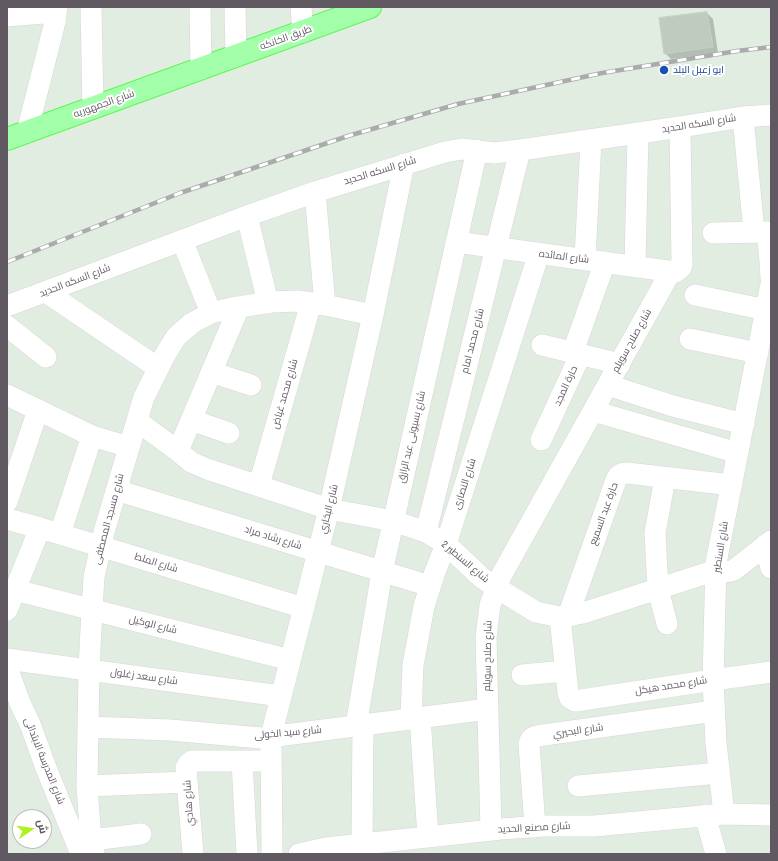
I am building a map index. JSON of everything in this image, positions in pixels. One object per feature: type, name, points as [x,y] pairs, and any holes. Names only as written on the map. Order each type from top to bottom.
[{"type":"main road","name":"طريق الخانكه","points":[[201,69],[370,7]]},
{"type":"main road","name":"شارع الجمهوريه","points":[[7,139],[201,69]]},
{"type":"street","points":[[91,7],[93,108]]},
{"type":"street","points":[[200,7],[201,69]]},
{"type":"street","points":[[235,7],[236,56]]},
{"type":"street","points":[[301,7],[304,32]]},
{"type":"street","points":[[7,16],[57,10],[27,132]]},
{"type":"street","name":"شارع السكه الحديد","points":[[7,306],[315,192],[445,152],[462,149],[494,153],[520,150],[771,114]]},
{"type":"street","points":[[743,117],[770,262],[771,279]]},
{"type":"street","name":"شارع صلاح سويلم","points":[[491,830],[486,637],[490,606],[501,576],[672,271],[675,272],[681,268],[680,127]]},
{"type":"street","points":[[635,266],[638,133]]},
{"type":"street","points":[[585,259],[591,140]]},
{"type":"street","name":"شارع بسيونى عبد الرازق","points":[[362,844],[360,725],[382,572],[477,150]]},
{"type":"street","name":"شارع محمد امام","points":[[426,532],[520,150]]},
{"type":"street","name":"شارع البخاري","points":[[272,854],[271,736],[329,508],[373,315],[404,164]]},
{"type":"street","points":[[315,192],[318,304]]},
{"type":"street","points":[[247,216],[268,303]]},
{"type":"street","points":[[713,233],[764,232]]},
{"type":"street","points":[[182,240],[211,313]]},
{"type":"street","name":"شارع المائده","points":[[456,242],[672,271]]},
{"type":"street","name":"شارع النصارى","points":[[428,837],[415,718],[413,665],[424,606],[446,544],[539,254]]},
{"type":"street","name":"حارة المجد","points":[[541,440],[577,362],[578,359],[575,346],[605,262]]},
{"type":"street","name":"شارع السنطير","points":[[716,854],[715,814],[719,773],[713,680],[716,563],[771,284]]},
{"type":"street","points":[[46,292],[158,368]]},
{"type":"street","points":[[695,295],[766,310]]},
{"type":"street","name":"شارع مسجد المصطفى","points":[[89,851],[90,828],[87,786],[89,670],[94,577],[104,532],[144,397],[158,368],[176,337],[192,322],[211,313],[238,307],[268,303],[298,302],[318,304],[373,315]]},
{"type":"street","name":"شارع محمد غياض","points":[[258,485],[318,304]]},
{"type":"street","points":[[178,451],[238,307]]},
{"type":"street","points":[[7,326],[46,357]]},
{"type":"street","points":[[690,339],[758,354]]},
{"type":"street","points":[[542,345],[620,364]]},
{"type":"street","points":[[211,372],[251,385]]},
{"type":"street","points":[[608,385],[673,406],[744,424]]},
{"type":"street","points":[[7,395],[92,436],[129,447]]},
{"type":"street","points":[[7,502],[38,410]]},
{"type":"street","points":[[593,412],[738,453]]},
{"type":"street","points":[[191,420],[229,433]]},
{"type":"street","name":"شارع السنطير 2","points":[[137,421],[191,462],[207,469],[329,508],[393,521],[426,532],[446,544],[482,578],[536,612],[564,616],[583,613],[707,572],[729,572],[734,570],[768,543]]},
{"type":"street","points":[[60,534],[92,436]]},
{"type":"street","name":"حارة عبد السميع","points":[[564,616],[617,477],[624,473],[732,485]]},
{"type":"street","points":[[665,478],[655,533],[658,589],[667,624]]},
{"type":"street","name":"شارع رشاد مراد","points":[[116,490],[430,586]]},
{"type":"street","name":"شارع الملط","points":[[7,519],[304,608]]},
{"type":"street","points":[[7,610],[40,528]]},
{"type":"street","points":[[768,543],[771,568]]},
{"type":"street","name":"شارع الوكيل","points":[[15,590],[290,660]]},
{"type":"street","points":[[522,675],[565,671],[564,616]]},
{"type":"street","name":"شارع سعد زغلول","points":[[7,659],[281,696]]},
{"type":"street","name":"شارع المدرسة الابتدائى","points":[[7,667],[46,768],[89,851]]},
{"type":"street","name":"شارع محمد هيكل","points":[[565,671],[568,696],[572,700],[577,701],[771,672]]},
{"type":"street","name":"شارع سيد الخولى","points":[[88,727],[170,730],[261,738],[488,708]]},
{"type":"street","name":"شارع البحيري","points":[[534,827],[529,744],[532,738],[537,736],[714,712]]},
{"type":"street","points":[[242,761],[247,854]]},
{"type":"street","name":"شارع هادي","points":[[193,854],[186,768],[190,762],[271,761]]},
{"type":"street","points":[[578,786],[719,773]]},
{"type":"street","points":[[87,786],[188,782]]},
{"type":"street","name":"شارع مصنع الحديد","points":[[299,854],[326,848],[491,830],[534,827],[594,826],[715,814],[771,815]]},
{"type":"street","points":[[89,851],[140,834]]},
{"type":"building","points":[[707,12],[713,47],[664,54],[659,18]]},
{"type":"railway","points":[[7,262],[180,193],[348,136],[458,104],[602,73],[737,51],[771,47]]},
{"type":"place","name":"ابو زعبل البلد","points":[[664,70]]}]
